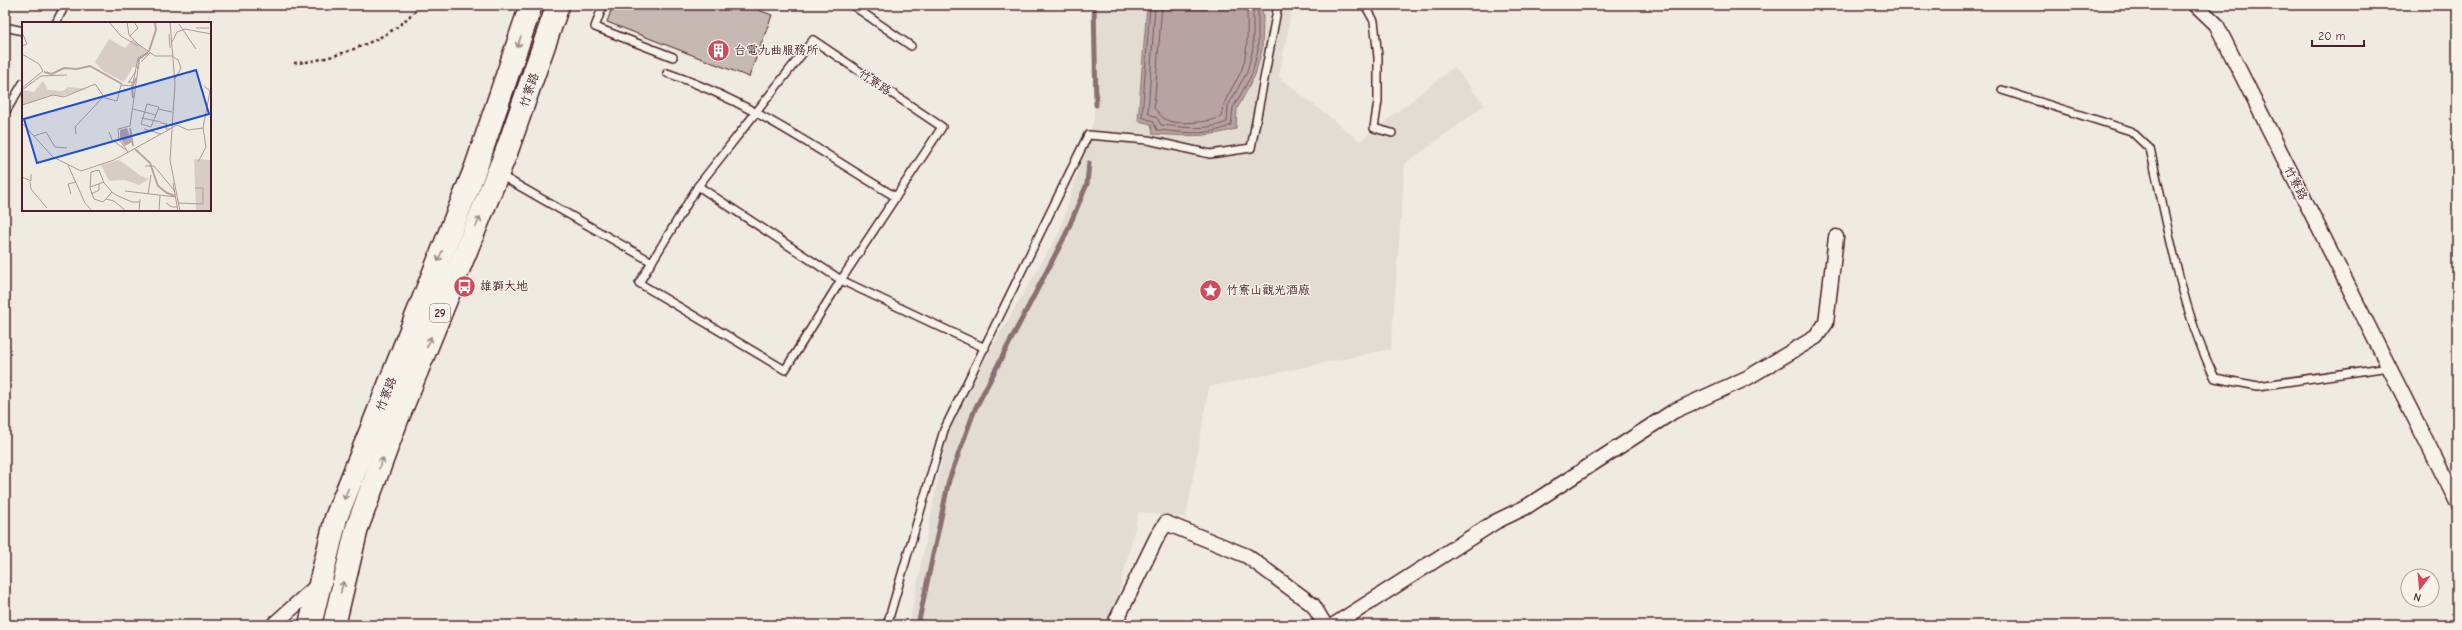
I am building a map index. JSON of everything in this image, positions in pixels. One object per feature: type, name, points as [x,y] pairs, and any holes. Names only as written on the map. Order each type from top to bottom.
[{"type":"main road","name":"竹寮路","points":[[334,625],[357,528],[487,170],[531,5]]},
{"type":"main road","name":"竹寮路","points":[[310,625],[336,518],[558,5]]},
{"type":"street","name":"竹寮路","points":[[2196,5],[2216,24],[2457,502]]},
{"type":"street","points":[[1334,625],[1495,522],[1526,507],[1674,411],[1747,378],[1816,337],[1826,323],[1836,237]]},
{"type":"street","points":[[1114,625],[1157,536],[1166,523],[1247,556],[1313,605],[1325,625]]},
{"type":"street","points":[[273,625],[319,584]]},
{"type":"lane","points":[[56,22],[65,5]]},
{"type":"lane","points":[[603,5],[595,27],[674,57]]},
{"type":"lane","points":[[852,5],[910,46]]},
{"type":"lane","points":[[887,625],[944,430],[1088,135],[1148,140],[1210,154],[1251,148],[1278,5]]},
{"type":"lane","points":[[1364,5],[1374,21],[1378,57],[1378,101],[1374,128],[1392,133]]},
{"type":"lane","points":[[5,27],[22,31]]},
{"type":"lane","name":"竹寮路","points":[[813,40],[942,127],[841,280],[785,370],[639,283],[698,186],[813,40]]},
{"type":"lane","points":[[667,73],[698,84],[756,112],[896,197]]},
{"type":"lane","points":[[5,113],[22,84]]},
{"type":"lane","points":[[2002,90],[2131,131],[2150,149],[2190,318],[2200,348],[2215,378],[2258,386],[2389,367]]},
{"type":"lane","points":[[487,170],[652,262]]},
{"type":"lane","points":[[698,186],[841,280],[985,348]]},
{"type":"path","points":[[294,62],[313,62],[370,41],[396,27],[422,5]]},
{"type":"shaded area","name":"竹寮山觀光酒廠","points":[[1095,5],[1293,5],[1279,77],[1360,141],[1454,67],[1485,105],[1405,164],[1391,349],[1209,387],[1186,518],[1139,512],[1111,625],[909,625],[950,419],[1059,232],[1094,119]]},
{"type":"water","points":[[1147,5],[1261,5],[1263,17],[1262,50],[1255,75],[1237,109],[1236,129],[1204,135],[1185,136],[1153,134],[1151,124],[1138,121]]},
{"type":"building","name":"台電九曲服務所","points":[[613,5],[745,5],[772,15],[749,77],[607,22]]},
{"type":"waterway","points":[[1094,5],[1096,105]]},
{"type":"waterway","points":[[918,625],[949,480],[975,409],[1065,236],[1087,184],[1089,163]]},
{"type":"place","name":"台電九曲服務所","points":[[718,50]]},
{"type":"place","name":"雄獅大地","points":[[465,286]]},
{"type":"place","name":"竹寮山觀光酒廠","points":[[1210,290]]}]
